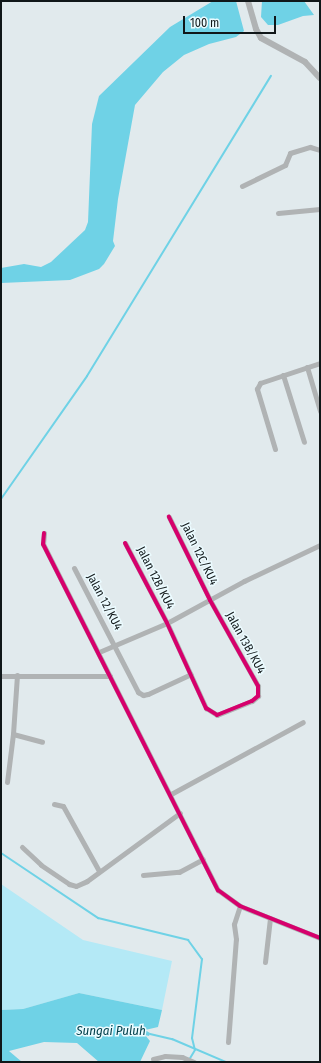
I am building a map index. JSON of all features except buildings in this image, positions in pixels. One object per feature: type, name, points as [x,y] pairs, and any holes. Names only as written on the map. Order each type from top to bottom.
[{"type":"street","points":[[248,1],[256,29],[261,38],[305,62],[320,78]]},
{"type":"street","points":[[242,186],[285,165],[290,153],[310,147],[320,150]]},
{"type":"street","points":[[278,213],[320,209]]},
{"type":"street","points":[[275,449],[257,389],[260,382],[320,363]]},
{"type":"street","points":[[307,367],[320,411]]},
{"type":"street","points":[[283,375],[304,442]]},
{"type":"street","name":"Jalan 12C/KU4","points":[[169,517],[210,600]]},
{"type":"street","points":[[44,533],[43,544],[171,794],[218,890],[240,906],[320,938]]},
{"type":"street","name":"Jalan 12B/KU4","points":[[125,543],[167,623],[206,708],[217,715],[258,696]]},
{"type":"street","points":[[99,652],[167,623],[244,581],[320,545]]},
{"type":"street","name":"Jalan 12/KU4","points":[[74,568],[116,646],[138,692],[143,695],[191,674]]},
{"type":"street","name":"Jalan 13B/KU4","points":[[210,600],[258,686],[258,696]]},
{"type":"street","points":[[7,782],[13,734],[17,675]]},
{"type":"street","points":[[1,676],[110,676]]},
{"type":"street","points":[[171,794],[303,722]]},
{"type":"street","points":[[13,734],[42,742]]},
{"type":"street","points":[[54,804],[63,806],[99,871]]},
{"type":"street","points":[[22,847],[41,865],[69,884],[76,886],[180,813]]},
{"type":"street","points":[[143,875],[179,872],[203,859]]},
{"type":"street","points":[[228,1042],[236,939],[234,924],[240,906]]},
{"type":"street","points":[[266,962],[270,918]]},
{"type":"street","points":[[153,1059],[165,1056],[182,1057],[194,1062]]},
{"type":"shaded area","points":[[1,884],[83,940],[172,961],[162,1010],[79,993],[23,1009],[1,1010]]},
{"type":"water","points":[[213,1],[236,1],[244,31],[236,37],[209,44],[184,55],[163,72],[135,105],[118,199],[113,241],[115,246],[104,264],[99,269],[70,280],[1,283],[1,268],[24,264],[41,267],[51,262],[85,230],[88,222],[92,124],[99,96],[170,27]]},
{"type":"water","points":[[262,1],[304,1],[314,15],[303,16],[278,25],[268,25],[261,17]]},
{"type":"water","name":"Sungai Puluh","points":[[79,993],[162,1010],[158,1027],[145,1030],[150,1033],[149,1036],[145,1035],[150,1041],[140,1062],[99,1062],[77,1043],[44,1042],[9,1051],[22,1062],[1,1062],[1,1010],[23,1009]]},
{"type":"waterway","points":[[1,499],[87,376],[271,76]]},
{"type":"waterway","points":[[1,853],[98,918],[188,940],[202,959],[192,1038],[195,1050],[189,1060]]},
{"type":"waterway","points":[[150,1034],[172,1039],[226,1062]]},
{"type":"cycle path","points":[[125,543],[167,623],[206,708],[217,715],[252,701],[258,696],[258,686],[210,600],[169,517]]},
{"type":"cycle path","points":[[44,533],[43,544],[218,890],[240,906],[320,938]]}]
